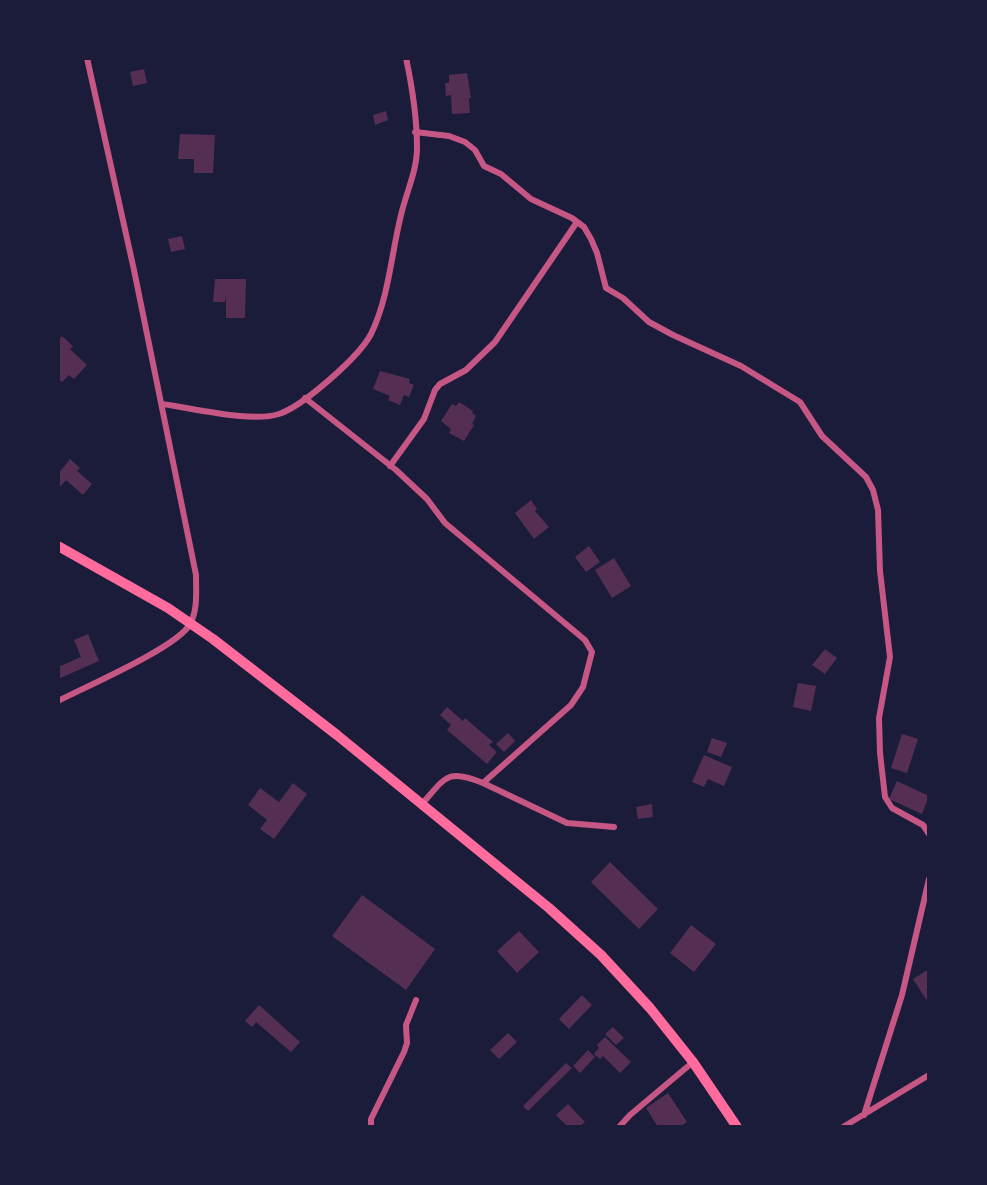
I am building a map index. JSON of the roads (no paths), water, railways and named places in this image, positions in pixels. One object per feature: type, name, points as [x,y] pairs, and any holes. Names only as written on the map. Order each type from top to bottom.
[{"type":"main road","points":[[58,546],[191,623],[284,692],[549,908],[601,955],[650,1008],[693,1062],[737,1127]]},
{"type":"street","points":[[58,701],[172,643],[191,623],[196,601],[196,575],[162,404],[87,58]]},
{"type":"street","points":[[162,404],[234,414],[268,416],[282,413],[305,398],[360,350],[374,327],[386,290],[400,217],[415,169],[415,132],[406,58]]},
{"type":"street","points":[[415,132],[449,136],[465,142],[475,150],[484,166],[500,174],[531,199],[577,222],[592,239],[608,290],[623,299],[649,322],[741,366],[800,402],[822,436],[866,477],[873,490],[879,518],[880,571],[890,657],[879,718],[885,797],[892,808],[923,825],[929,834]]},
{"type":"street","points":[[390,466],[424,419],[435,390],[440,384],[466,370],[500,337],[577,222]]},
{"type":"street","points":[[305,398],[390,466],[427,499],[445,523],[585,640],[592,652],[583,687],[571,705],[483,783]]},
{"type":"street","points":[[422,804],[444,779],[463,774],[567,823],[614,827]]},
{"type":"street","points":[[864,1115],[902,995],[929,879]]},
{"type":"street","points":[[371,1127],[371,1119],[404,1052],[407,1043],[406,1025],[415,1000]]},
{"type":"street","points":[[619,1127],[693,1062]]},
{"type":"street","points":[[843,1127],[929,1074]]}]
